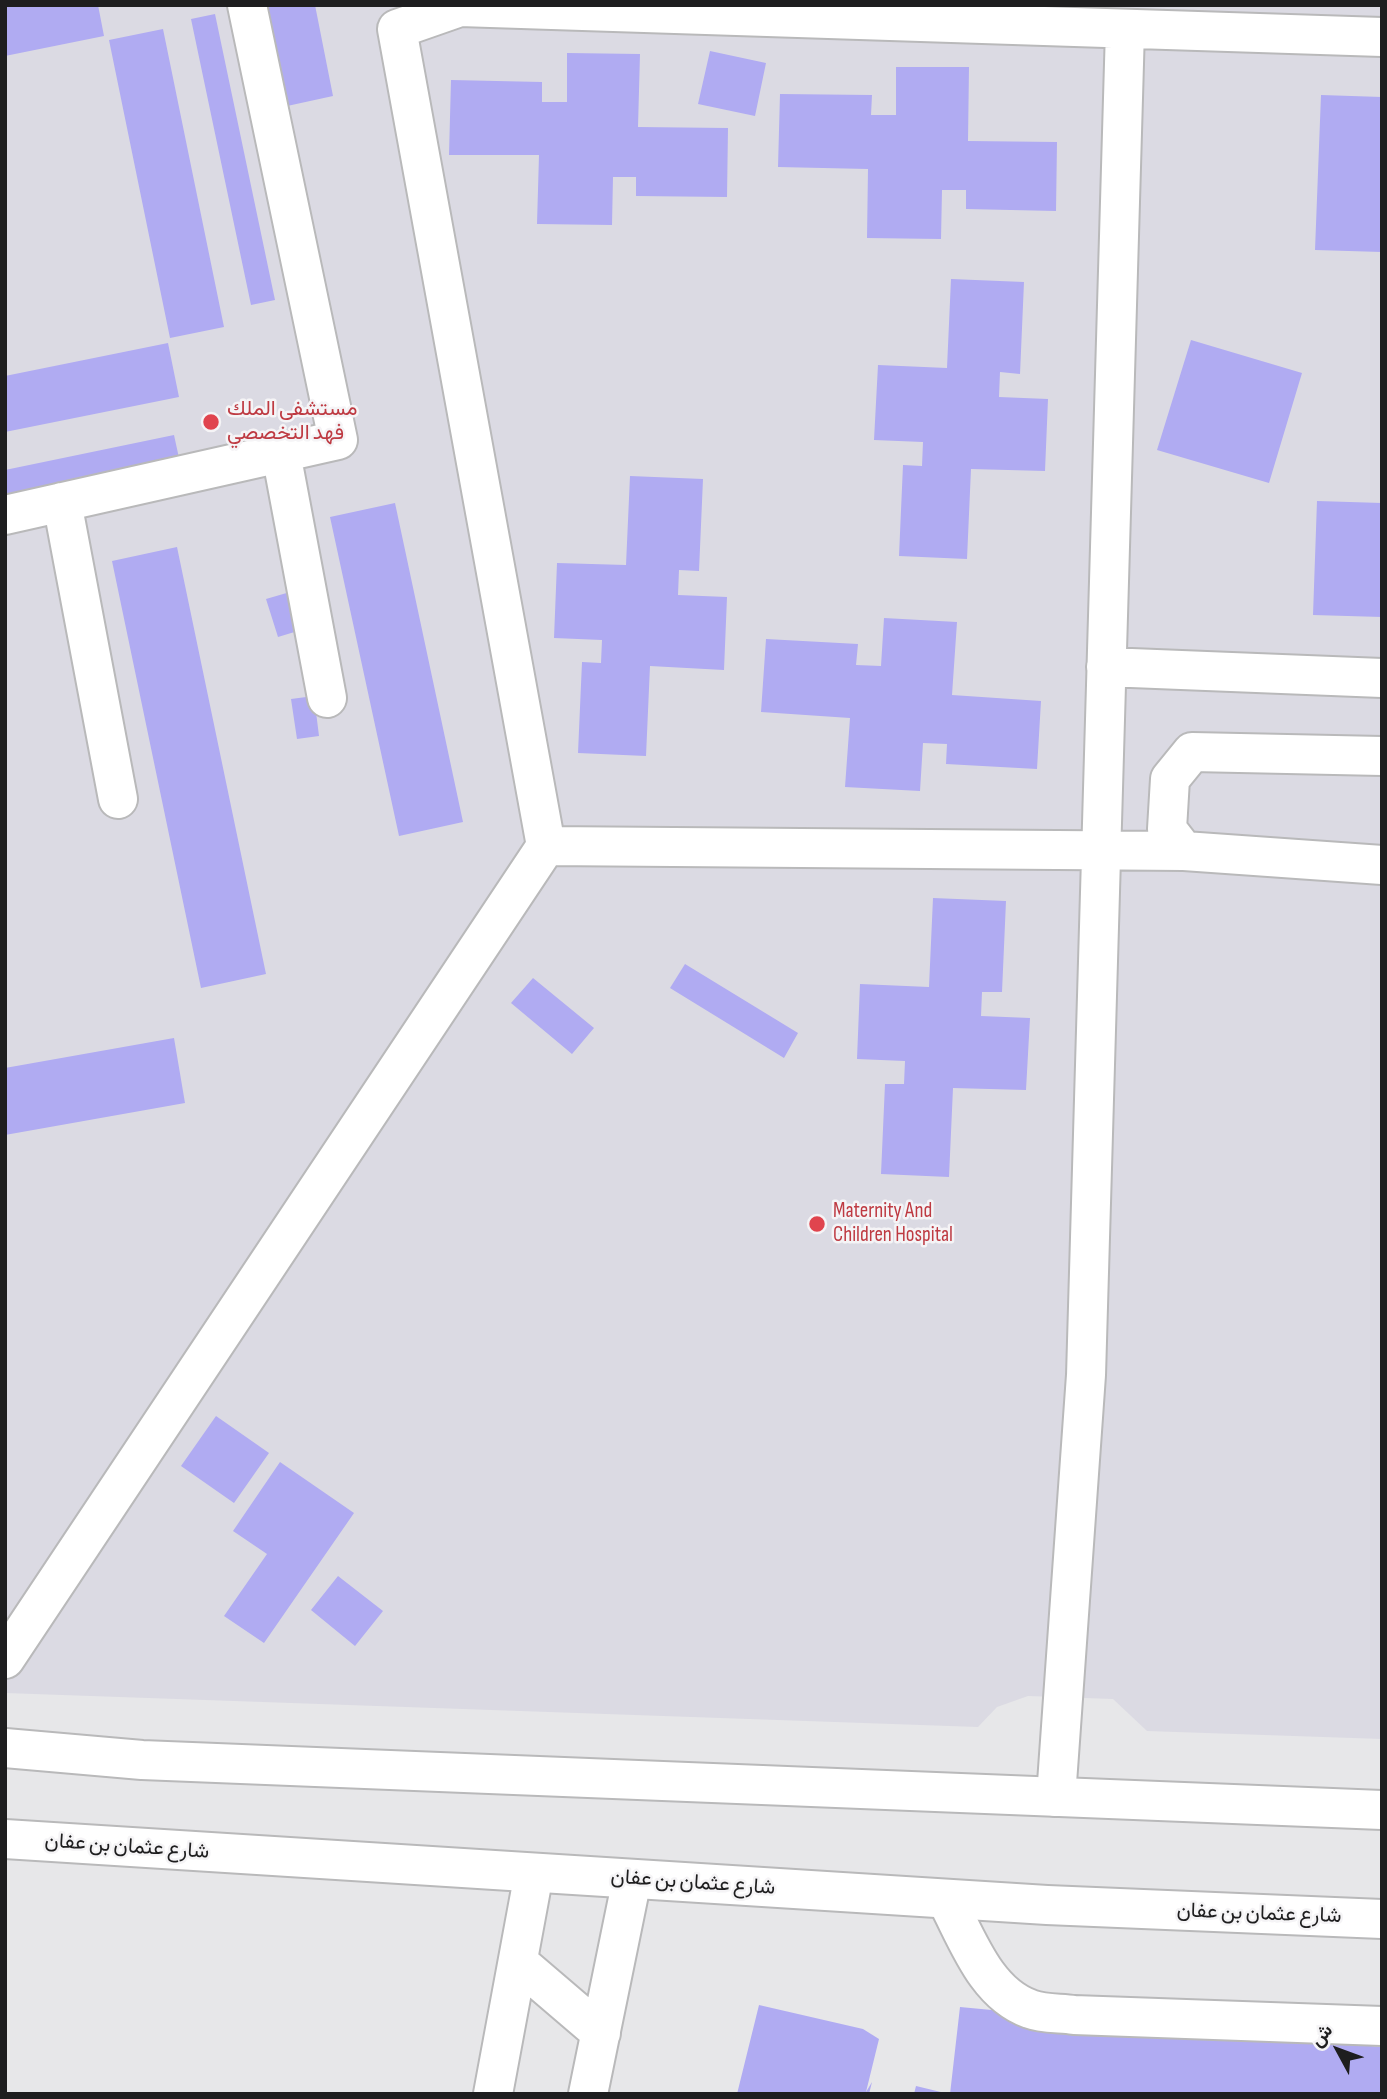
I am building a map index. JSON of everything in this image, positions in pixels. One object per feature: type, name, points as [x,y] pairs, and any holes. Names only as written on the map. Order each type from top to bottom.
[{"type":"main road","points":[[5,515],[338,440],[247,5]]},
{"type":"main road","points":[[5,1660],[546,846],[397,29],[460,7],[964,14],[1125,29],[1382,37]]},
{"type":"main road","points":[[1056,1797],[1086,1375],[1125,29]]},
{"type":"main road","points":[[281,453],[327,698]]},
{"type":"main road","points":[[62,502],[118,799]]},
{"type":"main road","points":[[1106,667],[1382,678]]},
{"type":"main road","points":[[1184,851],[1167,829],[1170,779],[1192,752],[1382,756]]},
{"type":"main road","points":[[546,846],[1101,849],[1184,851],[1382,865]]},
{"type":"main road","points":[[5,1748],[142,1760],[1382,1810]]},
{"type":"main road","name":"شارع عثمان بن عفان","points":[[5,1839],[946,1899],[1382,1919]]},
{"type":"main road","points":[[493,2094],[534,1873]]},
{"type":"main road","points":[[588,2094],[632,1879]]},
{"type":"main road","points":[[946,1899],[987,1975],[1005,1996],[1031,2010],[1074,2015],[1382,2026]]},
{"type":"main road","points":[[518,1962],[601,2033]]},
{"type":"shaded area","name":"Maternity And Children Hospital","points":[[5,5],[1382,5],[1382,1739],[1147,1731],[1113,1699],[1028,1696],[997,1707],[978,1727],[5,1693]]},
{"type":"building","points":[[5,5],[98,5],[104,36],[5,56]]},
{"type":"building","points":[[257,5],[315,5],[333,96],[278,108]]},
{"type":"building","points":[[215,14],[275,300],[251,305],[191,19]]},
{"type":"building","points":[[163,29],[224,327],[170,338],[109,40]]},
{"type":"building","points":[[710,51],[766,63],[755,116],[698,104]]},
{"type":"building","points":[[567,53],[640,54],[638,127],[728,128],[727,197],[636,196],[636,177],[613,177],[612,225],[537,224],[539,155],[449,155],[451,80],[542,82],[542,102],[567,102]]},
{"type":"building","points":[[896,67],[969,67],[968,141],[1057,142],[1056,211],[966,209],[966,190],[942,190],[941,239],[867,238],[868,169],[778,167],[780,94],[872,95],[871,115],[896,115]]},
{"type":"building","points":[[1321,95],[1382,97],[1382,252],[1315,250]]},
{"type":"building","points":[[951,279],[1024,282],[1020,374],[1000,372],[999,397],[1048,399],[1045,471],[971,469],[967,559],[899,556],[903,465],[922,466],[923,442],[874,440],[878,365],[947,368]]},
{"type":"building","points":[[1191,340],[1302,373],[1269,483],[1157,450]]},
{"type":"building","points":[[168,343],[179,397],[5,432],[5,376]]},
{"type":"building","points":[[174,435],[179,458],[5,494],[5,470]]},
{"type":"building","points":[[630,476],[703,479],[699,571],[679,570],[678,595],[727,597],[724,670],[650,666],[646,756],[578,753],[582,662],[601,663],[602,640],[554,638],[557,563],[626,565]]},
{"type":"building","points":[[1317,501],[1382,503],[1382,617],[1313,615]]},
{"type":"building","points":[[395,503],[463,822],[399,836],[330,517]]},
{"type":"building","points":[[177,547],[266,974],[201,988],[112,561]]},
{"type":"building","points":[[290,592],[301,630],[278,637],[266,599]]},
{"type":"building","points":[[884,618],[957,622],[952,695],[1041,701],[1037,769],[946,764],[947,744],[923,743],[920,791],[845,787],[850,718],[761,712],[766,639],[858,644],[856,665],[881,666]]},
{"type":"building","points":[[314,696],[319,736],[297,739],[291,699]]},
{"type":"building","points":[[933,898],[1006,901],[1002,992],[982,992],[981,1016],[1030,1018],[1026,1090],[953,1088],[949,1177],[881,1174],[885,1084],[904,1084],[905,1061],[857,1059],[860,984],[929,987]]},
{"type":"building","points":[[685,964],[798,1033],[784,1058],[670,988]]},
{"type":"building","points":[[533,978],[594,1028],[572,1054],[511,1003]]},
{"type":"building","points":[[174,1038],[185,1103],[5,1135],[5,1068]]},
{"type":"building","points":[[216,1416],[269,1453],[234,1503],[181,1466]]},
{"type":"building","points":[[280,1462],[354,1513],[264,1643],[224,1616],[267,1554],[233,1531]]},
{"type":"building","points":[[338,1576],[383,1611],[355,1646],[311,1610]]},
{"type":"building","points":[[759,2005],[863,2029],[879,2039],[866,2092],[872,2082],[869,2094],[737,2094]]},
{"type":"building","points":[[960,2007],[1382,2047],[1382,2094],[950,2094]]},
{"type":"building","points":[[916,2086],[945,2093],[945,2094],[914,2094]]},
{"type":"place","name":"مستشفى الملك فهد التخصصي","points":[[211,422]]},
{"type":"place","name":"Maternity And Children Hospital","points":[[817,1224]]}]
